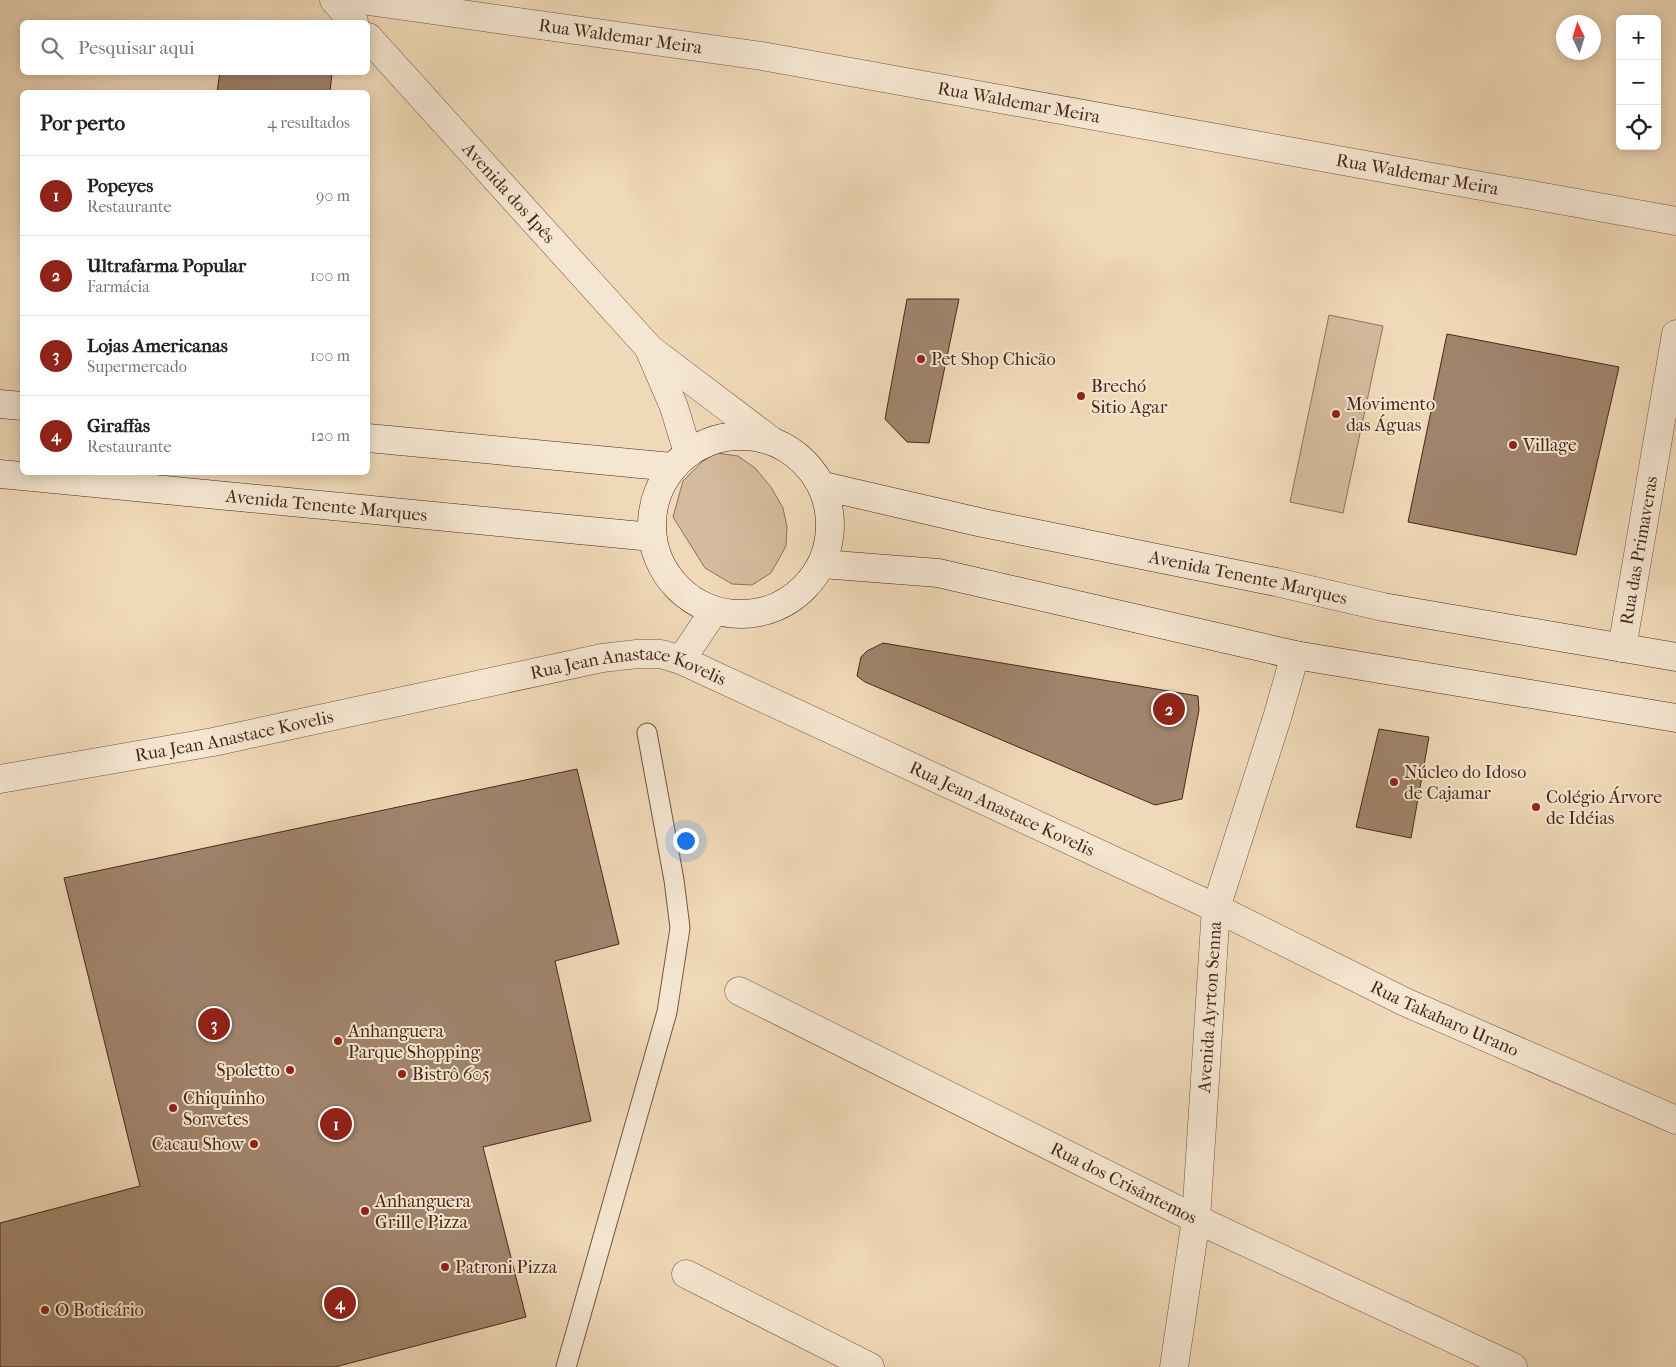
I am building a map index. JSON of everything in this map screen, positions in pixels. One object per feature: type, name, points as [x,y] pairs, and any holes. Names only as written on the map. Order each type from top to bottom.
[{"type":"street","points":[[334,0],[352,20]]},
{"type":"street","name":"Rua Waldemar Meira","points":[[361,0],[762,56],[1676,222]]},
{"type":"street","name":"Avenida dos Ipês","points":[[370,39],[650,349],[769,439]]},
{"type":"street","name":"Rua das Primaveras","points":[[1622,648],[1676,334]]},
{"type":"street","name":"Avenida dos Ipês","points":[[650,349],[674,407],[680,460]]},
{"type":"street","points":[[0,404],[20,406]]},
{"type":"street","points":[[748,435],[769,439],[786,447],[800,457],[823,486],[830,512],[830,538],[822,564],[808,585],[788,601],[765,611],[739,615],[714,610],[691,600],[672,583],[658,562],[652,538],[652,512],[658,488],[680,460],[706,442],[727,436],[748,435]]},
{"type":"street","points":[[370,438],[680,460]]},
{"type":"street","name":"Avenida Tenente Marques","points":[[0,474],[652,538]]},
{"type":"street","name":"Avenida Tenente Marques","points":[[823,486],[983,522],[1276,582],[1383,607],[1676,657]]},
{"type":"street","points":[[822,564],[938,572],[1294,655],[1676,718]]},
{"type":"street","points":[[682,660],[714,610]]},
{"type":"street","name":"Rua Jean Anastace Kovelis","points":[[0,779],[213,742],[602,658],[637,654],[662,654],[682,660],[1216,908]]},
{"type":"street","name":"Avenida Ayrton Senna","points":[[1174,1367],[1196,1219],[1216,908],[1277,718],[1294,655]]},
{"type":"street","name":"Rua Takaharo Urano","points":[[1216,908],[1405,1002],[1676,1120]]},
{"type":"street","name":"Rua dos Crisântemos","points":[[739,991],[1196,1219],[1513,1367]]},
{"type":"street","points":[[686,1274],[870,1367]]},
{"type":"lane","points":[[566,1367],[667,1012],[680,928],[674,880],[647,733]]},
{"type":"shaded area","name":"Movimento das Águas","points":[[1329,315],[1383,326],[1343,513],[1290,502]]},
{"type":"shaded area","points":[[717,453],[738,456],[755,468],[771,487],[783,508],[787,527],[786,546],[771,573],[752,585],[732,584],[705,568],[673,517],[683,481],[703,461]]},
{"type":"building","points":[[220,75],[332,75],[330,90],[217,90]]},
{"type":"building","name":"Pet Shop Chicão","points":[[907,299],[959,299],[929,443],[907,442],[885,419]]},
{"type":"building","name":"Village","points":[[1447,334],[1619,367],[1576,555],[1408,522]]},
{"type":"building","points":[[883,643],[1198,696],[1199,710],[1182,799],[1155,805],[865,682],[857,676],[861,657],[867,651]]},
{"type":"building","name":"Núcleo do Idoso de Cajamar","points":[[1379,729],[1429,737],[1411,838],[1356,827]]},
{"type":"building","name":"Anhanguera Parque Shopping","points":[[577,769],[619,944],[555,961],[591,1121],[483,1147],[526,1317],[335,1367],[0,1367],[0,1223],[140,1186],[64,878]]},
{"type":"place","name":"Pet Shop Chicão","points":[[921,359]]},
{"type":"place","name":"Brechó Sitio Agar","points":[[1081,396]]},
{"type":"place","name":"Movimento das Águas","points":[[1336,414]]},
{"type":"place","name":"Village","points":[[1513,445]]},
{"type":"place","name":"Ultrafarma Popular","points":[[1169,709]]},
{"type":"place","name":"Núcleo do Idoso de Cajamar","points":[[1394,782]]},
{"type":"place","name":"Colégio Árvore de Idéias","points":[[1536,807]]},
{"type":"place","name":"Lojas Americanas","points":[[214,1024]]},
{"type":"place","name":"Anhanguera Parque Shopping","points":[[338,1041]]},
{"type":"place","name":"Spoletto","points":[[290,1070]]},
{"type":"place","name":"Bistrô 605","points":[[402,1074]]},
{"type":"place","name":"Chiquinho Sorvetes","points":[[173,1108]]},
{"type":"place","name":"Popeyes","points":[[336,1124]]},
{"type":"place","name":"Cacau Show","points":[[254,1144]]},
{"type":"place","name":"Anhanguera Grill e Pizza","points":[[365,1211]]},
{"type":"place","name":"Patroni Pizza","points":[[445,1267]]},
{"type":"place","name":"Giraffas","points":[[340,1303]]},
{"type":"place","name":"O Boticário","points":[[45,1310]]}]
